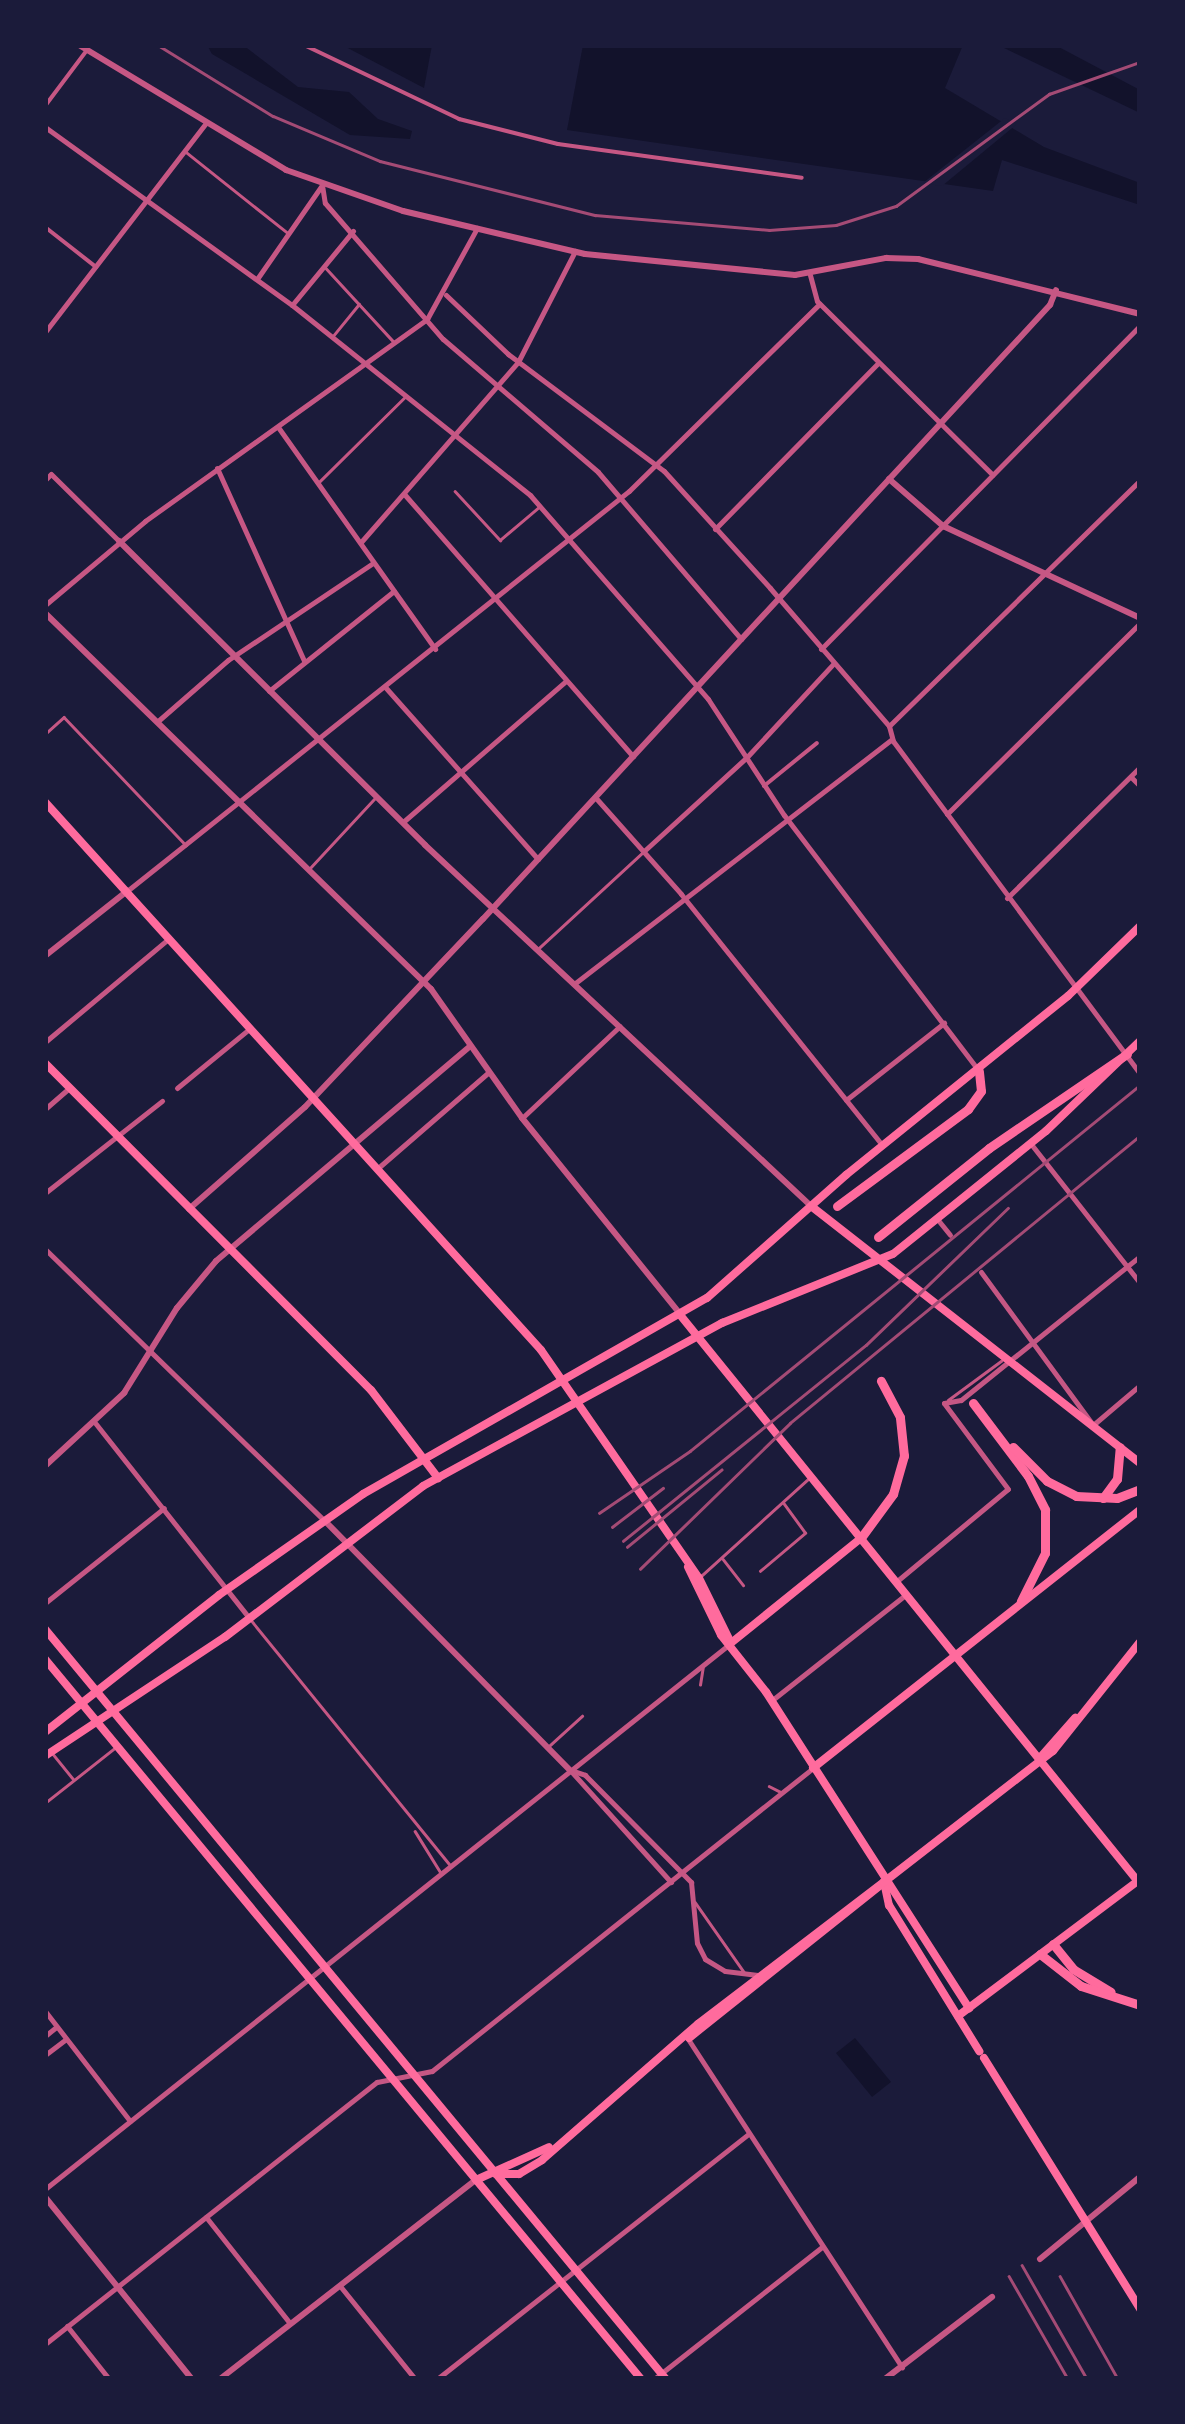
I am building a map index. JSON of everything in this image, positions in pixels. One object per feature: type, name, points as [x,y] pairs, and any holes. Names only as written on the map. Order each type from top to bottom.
[{"type":"highway","points":[[878,1237],[989,1148],[1128,1054]]},
{"type":"highway","points":[[837,1206],[966,1111],[980,1093],[978,1071]]},
{"type":"highway","points":[[860,1539],[890,1500],[904,1456],[900,1417],[881,1381]]},
{"type":"highway","points":[[972,1402],[1053,1486],[1103,1498],[1140,1489]]},
{"type":"highway","points":[[984,1416],[1038,1491],[1046,1516],[1045,1553],[1021,1601]]},
{"type":"highway","points":[[1103,1498],[1117,1479],[1120,1447]]},
{"type":"highway","points":[[1053,1944],[1073,1969],[1140,2006]]},
{"type":"highway","points":[[1040,1954],[1081,1986],[1118,1996]]},
{"type":"main road","points":[[45,802],[565,1382],[699,1578],[730,1643]]},
{"type":"main road","points":[[45,1732],[228,1589],[325,1521],[425,1458],[681,1316],[882,1145],[1076,988],[1140,926]]},
{"type":"main road","points":[[48,1754],[250,1618],[347,1542],[438,1478],[698,1336],[883,1260],[1031,1144],[1140,1041]]},
{"type":"main road","points":[[45,1063],[370,1390],[438,1478]]},
{"type":"main road","points":[[811,1206],[1140,1463]]},
{"type":"main road","points":[[681,1316],[1139,1882],[958,2016]]},
{"type":"main road","points":[[813,1768],[1140,1510]]},
{"type":"main road","points":[[730,1643],[860,1539]]},
{"type":"main road","points":[[687,1562],[692,1584],[771,1700],[884,1882],[900,1895],[969,2008]]},
{"type":"main road","points":[[45,1630],[660,2377]]},
{"type":"main road","points":[[476,2180],[496,2174],[519,2174],[1039,1759],[1140,1642]]},
{"type":"main road","points":[[45,1658],[642,2379]]},
{"type":"main road","points":[[687,2038],[760,1975],[884,1882]]},
{"type":"main road","points":[[884,1882],[889,1905],[1140,2310]]},
{"type":"street","points":[[79,45],[206,122],[322,184],[477,228],[575,251],[810,275],[911,258],[1056,290],[1140,314]]},
{"type":"street","points":[[304,45],[459,119],[558,144],[802,178]]},
{"type":"street","points":[[45,106],[87,50]]},
{"type":"street","points":[[45,332],[206,122]]},
{"type":"street","points":[[45,127],[145,204],[292,305],[540,506],[697,687],[788,820],[978,1071]]},
{"type":"street","points":[[322,184],[325,203],[427,319],[622,497],[741,639]]},
{"type":"street","points":[[257,280],[322,184]]},
{"type":"street","points":[[45,226],[96,267]]},
{"type":"street","points":[[45,605],[119,542],[427,319],[446,294],[477,228]]},
{"type":"street","points":[[292,305],[353,231]]},
{"type":"street","points":[[361,542],[518,362],[575,251]]},
{"type":"street","points":[[810,275],[820,304],[994,475]]},
{"type":"street","points":[[189,1209],[312,1098],[493,908],[1050,305],[1056,290]]},
{"type":"street","points":[[446,294],[518,362],[655,467],[715,528],[889,726],[892,739],[1140,1074]]},
{"type":"street","points":[[45,956],[622,497],[820,304]]},
{"type":"street","points":[[45,313],[54,320]]},
{"type":"street","points":[[821,649],[1140,326]]},
{"type":"street","points":[[715,528],[878,362]]},
{"type":"street","points":[[277,426],[434,649]]},
{"type":"street","points":[[45,468],[403,822],[811,1206]]},
{"type":"street","points":[[218,468],[304,661]]},
{"type":"street","points":[[45,480],[51,474]]},
{"type":"street","points":[[889,479],[943,526],[1140,620],[947,814]]},
{"type":"street","points":[[889,726],[1140,480]]},
{"type":"street","points":[[404,494],[634,756]]},
{"type":"street","points":[[158,721],[234,656],[374,562]]},
{"type":"street","points":[[269,690],[394,591]]},
{"type":"street","points":[[45,614],[423,980],[522,1118],[681,1316]]},
{"type":"street","points":[[644,851],[746,758],[834,663]]},
{"type":"street","points":[[403,822],[566,681]]},
{"type":"street","points":[[386,688],[538,859]]},
{"type":"street","points":[[574,984],[892,739]]},
{"type":"street","points":[[764,786],[818,743]]},
{"type":"street","points":[[1007,898],[1140,767]]},
{"type":"street","points":[[1130,776],[1140,786]]},
{"type":"street","points":[[595,797],[684,898],[882,1145]]},
{"type":"street","points":[[45,1042],[168,939]]},
{"type":"street","points":[[846,1100],[944,1023]]},
{"type":"street","points":[[522,1118],[620,1026]]},
{"type":"street","points":[[177,1088],[248,1029]]},
{"type":"street","points":[[45,1466],[96,1424],[151,1351],[187,1294],[230,1250],[470,1046]]},
{"type":"street","points":[[376,1170],[489,1072]]},
{"type":"street","points":[[45,1109],[69,1088]]},
{"type":"street","points":[[45,1193],[162,1101]]},
{"type":"street","points":[[1031,1144],[1140,1282]]},
{"type":"street","points":[[938,1220],[950,1234]]},
{"type":"street","points":[[45,1249],[347,1542],[570,1770],[670,1882]]},
{"type":"street","points":[[895,1583],[1008,1489],[944,1403],[961,1400],[1008,1358],[1140,1256]]},
{"type":"street","points":[[981,1272],[1033,1339],[1092,1426],[1140,1386]]},
{"type":"street","points":[[96,1424],[250,1618]]},
{"type":"street","points":[[45,1603],[164,1508]]},
{"type":"street","points":[[771,1700],[905,1595]]},
{"type":"street","points":[[45,2189],[730,1643]]},
{"type":"street","points":[[45,2344],[377,2082],[432,2071],[813,1768]]},
{"type":"street","points":[[570,1770],[585,1775],[692,1884],[702,1955],[716,1967],[760,1975]]},
{"type":"street","points":[[45,2010],[130,2121]]},
{"type":"street","points":[[45,2036],[56,2026]]},
{"type":"street","points":[[687,2038],[902,2368]]},
{"type":"street","points":[[45,2056],[66,2039]]},
{"type":"street","points":[[437,2379],[748,2134]]},
{"type":"street","points":[[1040,2259],[1140,2177]]},
{"type":"street","points":[[220,2379],[476,2180]]},
{"type":"street","points":[[45,2197],[192,2379]]},
{"type":"street","points":[[206,2218],[290,2322]]},
{"type":"street","points":[[660,2377],[822,2247]]},
{"type":"street","points":[[338,2284],[415,2379]]},
{"type":"street","points":[[885,2379],[992,2298]]},
{"type":"street","points":[[67,2326],[109,2379]]},
{"type":"lane","points":[[185,151],[288,234]]},
{"type":"lane","points":[[324,266],[395,343]]},
{"type":"lane","points":[[332,337],[359,304]]},
{"type":"lane","points":[[318,483],[406,396]]},
{"type":"lane","points":[[455,491],[500,540],[540,506]]},
{"type":"lane","points":[[45,734],[64,718],[187,846]]},
{"type":"lane","points":[[310,868],[377,796]]},
{"type":"lane","points":[[538,950],[644,851]]},
{"type":"lane","points":[[699,1578],[810,1476]]},
{"type":"lane","points":[[760,1570],[805,1533],[782,1502]]},
{"type":"lane","points":[[722,1558],[743,1585]]},
{"type":"lane","points":[[250,1618],[415,1830],[441,1872]]},
{"type":"lane","points":[[700,1685],[703,1666]]},
{"type":"lane","points":[[547,1748],[582,1716]]},
{"type":"lane","points":[[45,1803],[118,1746]]},
{"type":"lane","points":[[48,1754],[74,1780]]},
{"type":"lane","points":[[769,1786],[784,1793]]},
{"type":"lane","points":[[415,1830],[450,1865]]},
{"type":"lane","points":[[694,1902],[744,1974]]},
{"type":"shaded area","points":[[207,45],[243,45],[298,87],[349,92],[378,119],[412,131],[410,139],[350,135],[212,54]]},
{"type":"shaded area","points":[[342,45],[432,45],[424,88]]},
{"type":"shaded area","points":[[583,45],[963,45],[945,88],[1044,147],[1140,183],[1140,205],[1002,160],[993,191],[567,130]]},
{"type":"shaded area","points":[[1055,45],[1140,90],[1140,113],[1002,47]]},
{"type":"shaded area","points":[[855,2038],[891,2082],[872,2097],[836,2053]]},
{"type":"pier","points":[[1005,118],[1017,124],[942,186],[923,183]]},
{"type":"tram line","points":[[640,1569],[790,1423],[1140,1136]]},
{"type":"tram line","points":[[627,1547],[721,1470]]},
{"type":"railway","points":[[158,45],[273,116],[380,161],[595,215],[769,230],[836,225],[896,206],[1049,94],[1140,62]]},
{"type":"railway","points":[[599,1513],[690,1451],[1140,1085]]},
{"type":"railway","points":[[623,1541],[866,1345],[1008,1208]]},
{"type":"railway","points":[[612,1527],[663,1488]]},
{"type":"railway","points":[[1022,2265],[1087,2379]]},
{"type":"railway","points":[[1009,2276],[1068,2379]]},
{"type":"railway","points":[[1060,2276],[1118,2379]]}]
